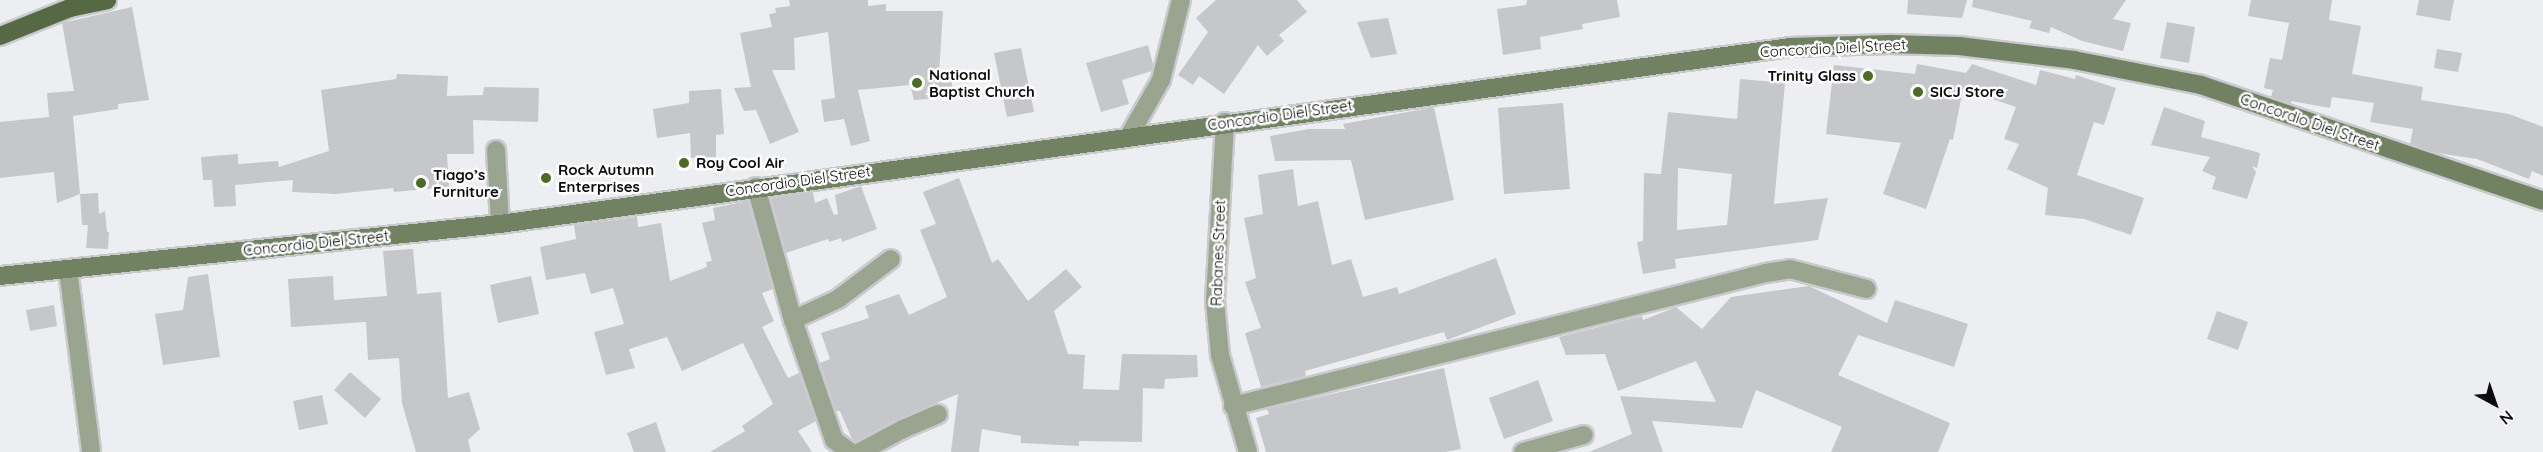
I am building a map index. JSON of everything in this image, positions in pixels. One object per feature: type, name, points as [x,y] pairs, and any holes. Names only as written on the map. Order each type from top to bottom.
[{"type":"main road","points":[[0,36],[70,8],[107,0]]},
{"type":"main road","name":"Concordio Diel Street","points":[[0,276],[500,224],[1225,122],[1790,47],[1890,44],[1959,46],[2084,61],[2201,85],[2543,201]]},
{"type":"street","points":[[1129,136],[1161,80],[1181,0]]},
{"type":"street","name":"Rabanes Street","points":[[1225,122],[1215,301],[1220,355],[1248,452]]},
{"type":"street","points":[[496,150],[500,224]]},
{"type":"street","points":[[756,187],[793,320],[834,440],[859,452],[938,414]]},
{"type":"street","points":[[793,320],[838,299],[891,259]]},
{"type":"street","points":[[68,269],[91,452]]},
{"type":"street","points":[[1233,406],[1766,273],[1790,269],[1866,289]]},
{"type":"street","points":[[1523,452],[1584,435]]},
{"type":"building","points":[[789,0],[868,0],[868,6],[886,4],[886,11],[943,11],[939,73],[950,73],[954,97],[914,100],[910,85],[858,90],[870,141],[851,146],[844,119],[824,122],[821,100],[835,98],[828,32],[794,38],[795,70],[772,70],[799,132],[770,144],[756,110],[744,111],[734,88],[751,87],[740,33],[772,27],[769,14],[776,13],[775,8],[790,6]]},
{"type":"building","points":[[1216,0],[1297,0],[1307,12],[1279,35],[1284,41],[1267,56],[1258,45],[1224,94],[1199,76],[1193,85],[1178,75],[1208,32],[1196,18]]},
{"type":"building","points":[[1527,0],[1617,0],[1620,17],[1582,24],[1583,29],[1540,37],[1541,49],[1503,55],[1497,9],[1526,5]]},
{"type":"building","points":[[1908,0],[1967,0],[1962,18],[1907,14]]},
{"type":"building","points":[[1973,0],[2126,0],[2113,19],[2131,23],[2123,51],[2082,41],[2051,27],[2049,33],[2029,28],[2032,21],[1972,7]]},
{"type":"building","points":[[2251,0],[2332,0],[2329,20],[2361,26],[2352,74],[2423,87],[2421,100],[2509,114],[2543,127],[2543,176],[2532,171],[2529,179],[2477,159],[2437,153],[2410,144],[2413,129],[2370,122],[2374,103],[2332,97],[2330,108],[2291,101],[2291,104],[2271,97],[2273,90],[2264,88],[2270,58],[2282,60],[2289,23],[2248,16]]},
{"type":"building","points":[[2419,0],[2454,0],[2450,21],[2416,15]]},
{"type":"building","points":[[132,7],[149,100],[118,104],[118,109],[73,116],[80,194],[57,203],[54,172],[0,178],[0,122],[49,117],[47,93],[74,91],[62,23]]},
{"type":"building","points":[[1388,18],[1397,54],[1371,58],[1357,22]]},
{"type":"building","points":[[2167,22],[2195,27],[2189,63],[2160,58]]},
{"type":"building","points":[[1148,45],[1153,64],[1152,71],[1122,80],[1129,104],[1101,112],[1086,63]]},
{"type":"building","points":[[1021,48],[1034,112],[1007,117],[994,53]]},
{"type":"building","points":[[2437,49],[2462,53],[2458,72],[2434,68]]},
{"type":"building","points":[[1917,64],[1966,73],[1972,64],[2036,85],[2040,70],[2075,79],[2076,75],[2116,88],[2104,125],[2094,122],[2077,175],[2144,198],[2131,235],[2084,219],[2045,215],[2048,188],[2007,169],[2019,144],[2004,139],[2016,107],[1963,89],[1953,140],[1950,139],[1926,209],[1883,194],[1901,143],[1826,134],[1834,65],[1915,74]]},
{"type":"building","points":[[397,74],[448,76],[447,96],[483,95],[484,87],[539,88],[538,122],[473,120],[474,154],[447,154],[449,187],[394,192],[393,188],[336,194],[292,192],[293,180],[235,185],[236,206],[214,207],[212,180],[203,180],[201,157],[238,154],[238,164],[278,161],[279,167],[329,151],[321,90],[396,79]]},
{"type":"building","points":[[1740,79],[1785,83],[1774,204],[1828,198],[1818,240],[1675,259],[1676,268],[1643,274],[1637,242],[1643,241],[1644,173],[1661,174],[1668,112],[1737,119]],"holes":[[[1678,168],[1732,174],[1727,225],[1677,230]]]},
{"type":"building","points":[[721,89],[724,134],[716,135],[716,157],[691,158],[690,133],[657,138],[653,109],[689,103],[689,91]]},
{"type":"building","points":[[1563,103],[1570,189],[1504,194],[1498,108]]},
{"type":"building","points":[[1434,107],[1454,200],[1365,220],[1351,160],[1275,161],[1270,136],[1309,129],[1345,129],[1343,124]]},
{"type":"building","points":[[2164,107],[2205,121],[2201,137],[2260,153],[2257,168],[2252,166],[2256,172],[2247,199],[2212,189],[2216,177],[2202,171],[2210,157],[2151,145]]},
{"type":"building","points":[[1293,169],[1298,206],[1318,201],[1332,265],[1351,259],[1363,297],[1397,287],[1399,294],[1496,258],[1516,314],[1447,340],[1444,332],[1305,371],[1306,376],[1261,387],[1245,333],[1261,328],[1245,282],[1256,278],[1244,218],[1263,214],[1258,175]]},
{"type":"building","points":[[959,178],[992,263],[998,259],[1028,301],[1066,269],[1082,287],[1054,311],[1068,354],[1085,355],[1083,389],[1119,390],[1122,354],[1197,355],[1198,377],[1165,379],[1164,389],[1143,388],[1142,442],[1079,441],[1079,446],[1021,443],[1021,436],[982,429],[979,452],[951,452],[958,394],[898,419],[855,442],[852,439],[840,411],[836,411],[820,363],[830,359],[821,333],[869,318],[865,306],[899,294],[909,315],[947,297],[920,230],[936,224],[923,192]]},
{"type":"building","points":[[861,186],[877,229],[842,242],[841,238],[829,242],[828,239],[786,253],[771,198],[813,192],[815,203],[827,198],[834,215],[838,214],[835,195]]},
{"type":"building","points":[[98,193],[99,214],[105,211],[107,232],[109,232],[108,249],[86,248],[88,225],[82,225],[80,194]]},
{"type":"building","points":[[748,201],[773,289],[762,293],[774,321],[762,327],[788,378],[799,373],[816,421],[798,431],[812,452],[710,452],[745,431],[742,426],[773,404],[743,343],[682,371],[667,337],[629,349],[635,368],[606,375],[594,332],[624,324],[613,288],[591,294],[585,273],[546,280],[540,247],[576,239],[574,225],[637,217],[638,227],[661,223],[670,281],[707,267],[706,262],[712,261],[702,223],[715,220],[713,208]]},
{"type":"building","points":[[413,249],[417,294],[441,292],[448,398],[469,392],[480,429],[468,440],[471,452],[416,452],[402,403],[399,358],[368,360],[366,322],[291,327],[288,279],[333,276],[334,300],[387,296],[383,251]]},
{"type":"building","points":[[208,274],[220,357],[163,365],[155,314],[183,310],[188,277]]},
{"type":"building","points":[[531,276],[539,314],[498,323],[490,285]]},
{"type":"building","points":[[1809,286],[1887,323],[1895,300],[1968,324],[1954,367],[1858,335],[1838,375],[1950,423],[1938,452],[1831,452],[1842,427],[1756,390],[1742,428],[1652,421],[1663,452],[1589,452],[1632,434],[1620,396],[1716,402],[1696,361],[1618,391],[1605,354],[1566,355],[1559,337],[1642,316],[1643,320],[1676,307],[1702,329],[1731,297]]},
{"type":"building","points":[[54,305],[57,326],[30,331],[26,310]]},
{"type":"building","points":[[2217,311],[2248,322],[2238,350],[2207,339]]},
{"type":"building","points":[[1444,368],[1461,449],[1445,452],[1266,452],[1256,418],[1269,414],[1267,409]]},
{"type":"building","points":[[350,372],[381,399],[365,418],[334,390]]},
{"type":"building","points":[[1538,380],[1553,421],[1504,439],[1489,398]]},
{"type":"building","points":[[322,395],[328,424],[299,430],[293,401]]},
{"type":"building","points":[[656,422],[666,452],[634,452],[627,433]]},
{"type":"place","name":"Trinity Glass","points":[[1868,76]]},
{"type":"place","name":"National Baptist Church","points":[[917,83]]},
{"type":"place","name":"SICJ Store","points":[[1918,92]]},
{"type":"place","name":"Roy Cool Air","points":[[684,163]]},
{"type":"place","name":"Rock Autumn Enterprises","points":[[546,178]]},
{"type":"place","name":"Tiago’s Furniture","points":[[421,183]]}]
